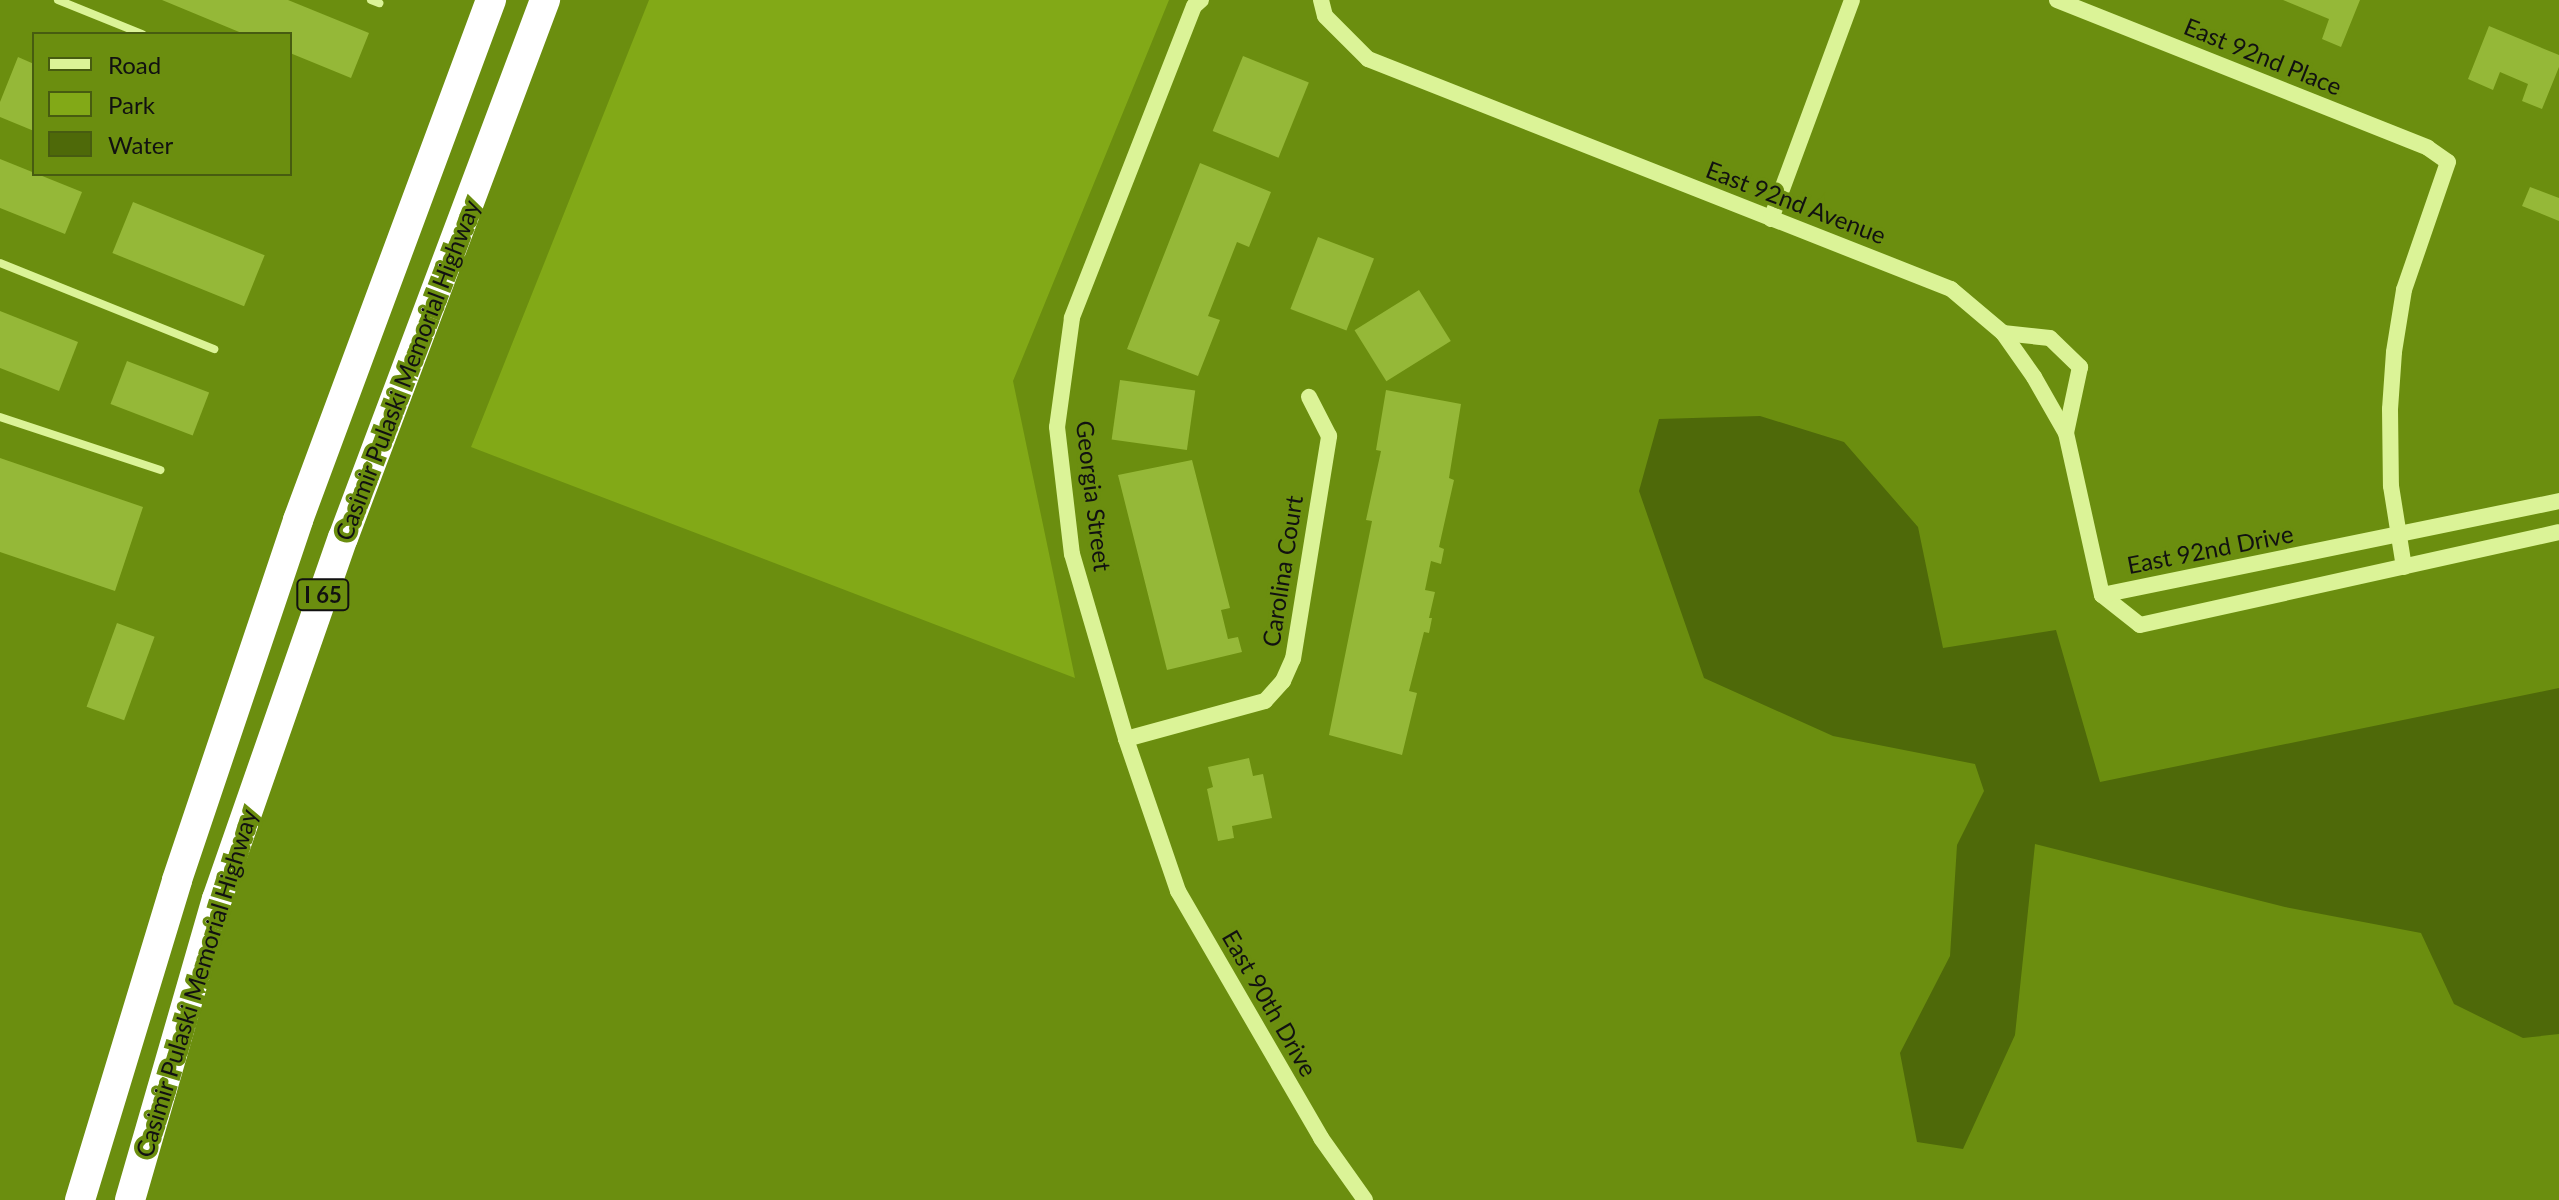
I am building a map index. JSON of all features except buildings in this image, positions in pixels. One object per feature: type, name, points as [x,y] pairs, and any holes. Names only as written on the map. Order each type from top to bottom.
[{"type":"highway","name":"Casimir Pulaski Memorial Highway","points":[[80,1200],[177,880],[298,520],[491,0]]},
{"type":"highway","name":"Casimir Pulaski Memorial Highway","points":[[130,1200],[228,869],[343,538],[545,0]]},
{"type":"street","name":"Georgia Street","points":[[1155,821],[1126,739],[1072,554],[1057,427],[1072,318],[1194,6],[1201,0]]},
{"type":"street","name":"East 92nd Avenue","points":[[1321,0],[1325,16],[1368,59],[1951,289],[2003,333],[2034,377],[2066,433],[2102,595]]},
{"type":"street","points":[[1771,219],[1852,0]]},
{"type":"street","name":"East 92nd Place","points":[[2057,0],[2428,148],[2448,162],[2404,290],[2394,352],[2390,409],[2391,486],[2399,536]]},
{"type":"street","points":[[2003,333],[2050,338],[2080,367],[2066,433]]},
{"type":"street","name":"Carolina Court","points":[[1126,739],[1265,701],[1283,681],[1293,659],[1329,436],[1309,397]]},
{"type":"street","name":"East 92nd Drive","points":[[2102,595],[2559,501]]},
{"type":"street","name":"East 92nd Drive","points":[[2102,595],[2140,625],[2559,532]]},
{"type":"street","points":[[2399,536],[2404,567]]},
{"type":"street","name":"East 90th Drive","points":[[1155,821],[1186,905],[1321,1138],[1365,1200]]},
{"type":"lane","points":[[58,0],[137,32]]},
{"type":"lane","points":[[0,263],[214,349]]},
{"type":"lane","points":[[0,417],[160,470]]},
{"type":"green space","points":[[649,0],[1169,0],[1013,381],[1075,678],[471,447]]},
{"type":"water","points":[[1760,416],[1844,442],[1918,527],[1943,648],[2056,630],[2100,782],[2559,688],[2559,1034],[2523,1038],[2454,1004],[2421,933],[2285,907],[2035,844],[2015,1035],[1963,1149],[1917,1142],[1900,1053],[1950,956],[1957,845],[1984,791],[1975,764],[1833,736],[1704,678],[1639,491],[1659,419]]}]
